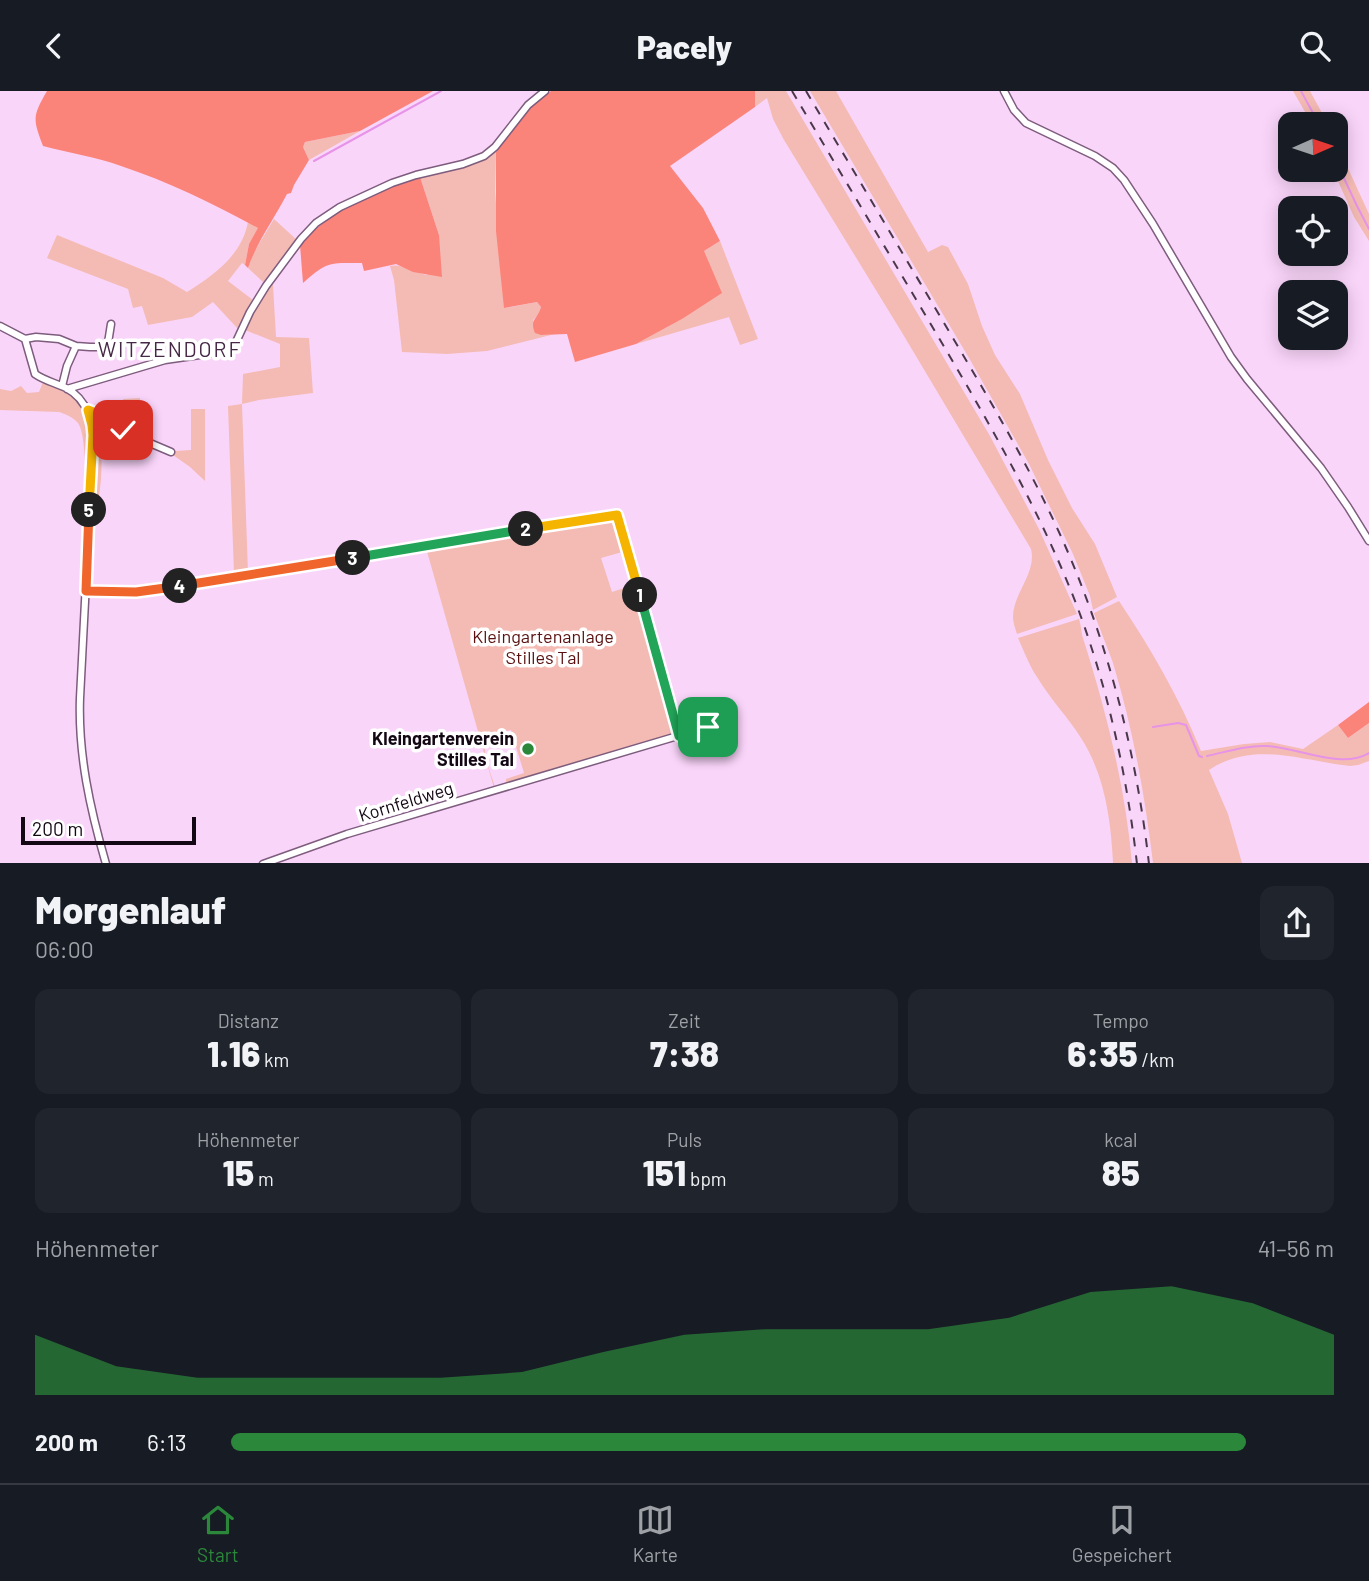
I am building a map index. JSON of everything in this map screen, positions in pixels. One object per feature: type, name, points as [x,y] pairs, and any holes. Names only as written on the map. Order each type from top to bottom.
[{"type":"street","points":[[65,388],[165,360],[227,351],[236,342],[266,286],[316,223],[340,207],[392,183],[484,156],[500,141],[528,106],[545,91]]},
{"type":"street","points":[[1004,91],[1014,110],[1027,123],[1095,156],[1113,168],[1124,180],[1149,216],[1231,357],[1334,485],[1369,541]]},
{"type":"street","points":[[0,326],[25,339],[59,339],[76,346],[99,347],[109,340],[111,324]]},
{"type":"street","points":[[25,339],[35,374],[79,398],[88,410],[92,425],[80,698],[81,743],[90,800],[106,863]]},
{"type":"street","points":[[65,388],[67,366],[76,346]]},
{"type":"street","points":[[88,410],[131,435],[171,452]]},
{"type":"street","points":[[86,591],[147,591],[617,515],[679,736]]},
{"type":"street","name":"Kornfeldweg","points":[[263,863],[347,834],[708,727]]},
{"type":"green space","points":[[755,91],[786,91],[990,436],[1039,529],[1077,614],[1017,634],[1013,619],[1014,608],[1031,566],[1031,549],[784,140],[773,119],[767,98],[755,107]]},
{"type":"green space","points":[[810,91],[836,91],[928,252],[942,245],[948,247],[968,284],[995,355],[1020,394],[1048,460],[1072,508],[1095,544],[1117,597],[1093,610],[1073,554],[1029,464]]},
{"type":"green space","points":[[1293,91],[1310,91],[1321,112],[1305,112]]},
{"type":"green space","points":[[360,131],[309,160],[303,147],[305,142]]},
{"type":"green space","points":[[496,152],[495,192],[505,308],[537,302],[541,307],[533,320],[541,335],[555,334],[487,351],[447,354],[402,352],[390,266],[403,267],[427,275],[439,235],[420,177]]},
{"type":"green space","points":[[1348,168],[1369,214],[1369,241],[1354,217],[1348,196],[1345,196],[1338,182],[1348,182]]},
{"type":"green space","points":[[274,219],[297,240],[263,282],[248,268],[254,252]]},
{"type":"green space","points":[[248,222],[259,228],[249,244],[245,265],[242,263],[228,281],[253,300],[239,330],[213,302],[192,317],[148,325],[142,306],[133,308],[128,289],[47,258],[57,235],[163,278],[187,292],[217,271],[233,254],[245,234]]},
{"type":"green space","points":[[720,241],[758,339],[740,345],[729,317],[636,344],[682,319],[704,251]]},
{"type":"green space","points":[[270,284],[273,285],[276,337],[309,338],[313,393],[242,404],[243,374],[280,367],[280,344],[245,330]]},
{"type":"green space","points":[[43,382],[73,396],[82,407],[87,421],[91,455],[86,522],[85,455],[78,423],[59,412],[0,410],[0,389],[11,391],[21,386],[27,393],[39,392]]},
{"type":"green space","points":[[140,398],[144,438],[127,430],[123,399]]},
{"type":"green space","points":[[242,404],[248,572],[234,574],[228,406]]},
{"type":"green space","points":[[191,409],[205,409],[205,481],[173,455],[175,451],[191,450]]},
{"type":"green space","points":[[97,415],[145,443],[102,433],[100,490],[91,522],[97,455],[94,416]]},
{"type":"green space","name":"Kleingartenanlage Stilles Tal","points":[[610,518],[617,521],[626,551],[601,558],[612,592],[633,585],[627,557],[675,731],[669,736],[506,784],[506,779],[524,773],[511,730],[497,733],[489,737],[485,747],[494,788],[426,548]]},
{"type":"green space","points":[[1119,601],[1164,674],[1201,751],[1270,742],[1303,749],[1338,725],[1348,738],[1369,723],[1369,761],[1350,766],[1260,754],[1226,761],[1209,770],[1228,814],[1242,863],[1153,863],[1127,713],[1113,663],[1094,613]]},
{"type":"green space","points":[[1079,619],[1113,748],[1125,805],[1132,863],[1113,863],[1111,831],[1096,767],[1081,738],[1034,672],[1018,638]]},
{"type":"shaded area","points":[[47,91],[433,91],[360,131],[305,142],[303,147],[309,160],[266,231],[248,268],[245,265],[249,244],[258,228],[191,194],[139,172],[43,146],[36,118]]},
{"type":"shaded area","points":[[551,91],[755,91],[755,107],[670,166],[703,208],[720,241],[704,251],[722,293],[636,344],[575,362],[567,334],[535,333],[533,322],[541,307],[537,302],[504,308],[496,231],[496,152],[530,107]]},
{"type":"shaded area","points":[[420,177],[439,235],[442,277],[413,272],[396,264],[364,271],[362,263],[342,263],[324,267],[303,283],[300,245],[312,232],[355,203]]},
{"type":"shaded area","points":[[1369,702],[1369,723],[1348,738],[1338,725]]},
{"type":"waterway","points":[[314,161],[441,91]]},
{"type":"waterway","points":[[1301,91],[1312,112]]},
{"type":"waterway","points":[[1346,182],[1369,229]]},
{"type":"waterway","points":[[1153,727],[1178,723],[1186,725],[1199,756],[1202,757]]},
{"type":"waterway","points":[[1207,756],[1259,746],[1279,747],[1332,759],[1358,758],[1369,753]]},
{"type":"railway","points":[[792,91],[994,433],[1047,535],[1077,606],[1107,701],[1122,765],[1137,863]]},
{"type":"railway","points":[[806,91],[996,412],[1043,498],[1070,557],[1098,631],[1120,707],[1130,746],[1149,863]]},
{"type":"place","name":"Kleingartenverein Stilles Tal","points":[[528,749]]},
{"type":"district","name":"WITZENDORF","points":[[170,350]]},
{"type":"route","points":[[123,430],[88,410],[93,447],[86,591],[147,591],[617,515],[679,736],[708,727]]}]
